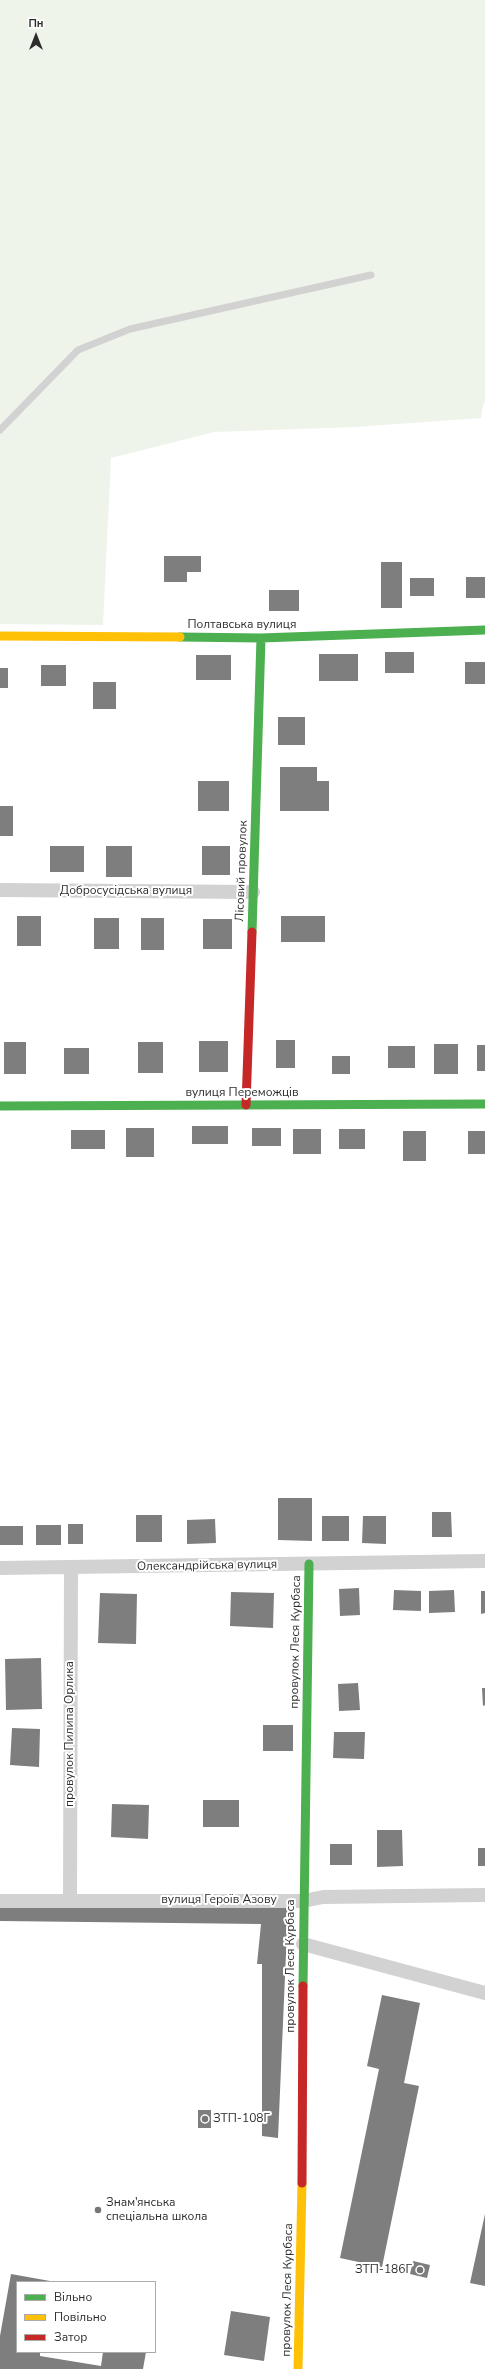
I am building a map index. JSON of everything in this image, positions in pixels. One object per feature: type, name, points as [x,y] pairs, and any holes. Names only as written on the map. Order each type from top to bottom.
[{"type":"street","name":"Полтавська вулиця","points":[[0,636],[261,638],[485,630]]},
{"type":"street","name":"Лісовий провулок","points":[[246,1105],[261,638]]},
{"type":"street","name":"Добросусідська вулиця","points":[[0,890],[253,892]]},
{"type":"street","name":"вулиця Переможців","points":[[0,1106],[485,1104]]},
{"type":"street","name":"Олександрійська вулиця","points":[[0,1568],[485,1561]]},
{"type":"street","name":"провулок Леся Курбаса","points":[[298,2369],[302,2194],[303,1900],[309,1564]]},
{"type":"street","name":"провулок Пилипа Орлика","points":[[70,1901],[71,1568]]},
{"type":"street","name":"вулиця Героїв Азову","points":[[0,1901],[303,1900],[323,1897],[485,1895]]},
{"type":"street","points":[[303,1944],[485,1993]]},
{"type":"lane","points":[[0,430],[78,350],[130,328],[371,274]]},
{"type":"shaded area","points":[[0,0],[485,0],[485,403],[483,404],[481,418],[355,427],[214,432],[111,458],[103,625],[0,624]]},
{"type":"building","points":[[164,556],[201,556],[201,572],[187,572],[187,582],[164,582]]},
{"type":"building","points":[[381,562],[402,562],[402,608],[381,608]]},
{"type":"building","points":[[466,577],[485,577],[485,598],[466,598]]},
{"type":"building","points":[[410,578],[434,578],[434,596],[410,596]]},
{"type":"building","points":[[269,590],[299,590],[299,611],[269,611]]},
{"type":"building","points":[[385,652],[414,652],[414,673],[385,673]]},
{"type":"building","points":[[319,654],[358,654],[358,681],[319,681]]},
{"type":"building","points":[[196,655],[231,655],[231,680],[196,680]]},
{"type":"building","points":[[465,662],[485,662],[485,684],[465,684]]},
{"type":"building","points":[[41,665],[66,665],[66,686],[41,686]]},
{"type":"building","points":[[0,668],[8,668],[8,688],[0,688]]},
{"type":"building","points":[[93,682],[116,682],[116,709],[93,709]]},
{"type":"building","points":[[278,717],[305,717],[305,745],[278,745]]},
{"type":"building","points":[[280,767],[317,767],[317,781],[329,781],[329,811],[280,811]]},
{"type":"building","points":[[198,781],[229,781],[229,811],[198,811]]},
{"type":"building","points":[[0,806],[13,806],[13,836],[0,836]]},
{"type":"building","points":[[50,846],[84,846],[84,872],[50,872]]},
{"type":"building","points":[[106,846],[132,846],[132,877],[106,877]]},
{"type":"building","points":[[202,846],[230,846],[230,875],[202,875]]},
{"type":"building","points":[[17,916],[41,916],[41,946],[17,946]]},
{"type":"building","points":[[281,916],[325,916],[325,942],[281,942]]},
{"type":"building","points":[[94,918],[119,918],[119,949],[94,949]]},
{"type":"building","points":[[141,918],[164,918],[164,950],[141,950]]},
{"type":"building","points":[[203,919],[232,919],[232,949],[203,949]]},
{"type":"building","points":[[276,1040],[295,1040],[295,1068],[276,1068]]},
{"type":"building","points":[[199,1041],[228,1041],[228,1072],[199,1072]]},
{"type":"building","points":[[4,1042],[26,1042],[26,1074],[4,1074]]},
{"type":"building","points":[[138,1042],[163,1042],[163,1073],[138,1073]]},
{"type":"building","points":[[434,1044],[458,1044],[458,1074],[434,1074]]},
{"type":"building","points":[[477,1045],[485,1045],[485,1071],[477,1071]]},
{"type":"building","points":[[388,1046],[415,1046],[415,1068],[388,1068]]},
{"type":"building","points":[[64,1048],[89,1048],[89,1074],[64,1074]]},
{"type":"building","points":[[332,1056],[350,1056],[350,1074],[332,1074]]},
{"type":"building","points":[[192,1126],[228,1126],[228,1144],[192,1144]]},
{"type":"building","points":[[126,1128],[154,1128],[154,1157],[126,1157]]},
{"type":"building","points":[[252,1128],[281,1128],[281,1146],[252,1146]]},
{"type":"building","points":[[293,1129],[321,1129],[321,1154],[293,1154]]},
{"type":"building","points":[[339,1129],[365,1129],[365,1149],[339,1149]]},
{"type":"building","points":[[71,1130],[105,1130],[105,1149],[71,1149]]},
{"type":"building","points":[[403,1131],[426,1131],[426,1161],[403,1161]]},
{"type":"building","points":[[468,1131],[485,1131],[485,1154],[468,1154]]},
{"type":"building","points":[[278,1498],[312,1498],[312,1541],[278,1540]]},
{"type":"building","points":[[432,1512],[451,1512],[452,1537],[432,1537]]},
{"type":"building","points":[[136,1515],[162,1515],[162,1542],[136,1542]]},
{"type":"building","points":[[322,1516],[349,1516],[349,1541],[322,1541]]},
{"type":"building","points":[[363,1516],[386,1516],[386,1544],[362,1543]]},
{"type":"building","points":[[215,1519],[216,1543],[187,1544],[187,1520]]},
{"type":"building","points":[[68,1524],[83,1524],[83,1544],[68,1544]]},
{"type":"building","points":[[36,1525],[61,1525],[61,1545],[36,1545]]},
{"type":"building","points":[[0,1526],[23,1526],[23,1545],[0,1545]]},
{"type":"building","points":[[359,1588],[360,1615],[340,1616],[339,1589]]},
{"type":"building","points":[[394,1590],[421,1591],[421,1611],[393,1610]]},
{"type":"building","points":[[454,1590],[455,1612],[429,1613],[429,1591]]},
{"type":"building","points":[[481,1591],[485,1591],[485,1613],[481,1614]]},
{"type":"building","points":[[231,1592],[274,1593],[273,1628],[230,1626]]},
{"type":"building","points":[[100,1593],[137,1594],[136,1644],[98,1643]]},
{"type":"building","points":[[41,1658],[42,1709],[6,1710],[5,1659]]},
{"type":"building","points":[[358,1683],[360,1710],[339,1711],[338,1684]]},
{"type":"building","points":[[482,1688],[485,1688],[485,1705],[483,1706]]},
{"type":"building","points":[[263,1725],[293,1725],[293,1751],[263,1751]]},
{"type":"building","points":[[12,1728],[40,1729],[39,1767],[10,1765]]},
{"type":"building","points":[[334,1732],[365,1732],[364,1759],[333,1758]]},
{"type":"building","points":[[203,1800],[239,1800],[239,1827],[203,1827]]},
{"type":"building","points":[[112,1804],[149,1805],[148,1839],[111,1837]]},
{"type":"building","points":[[377,1830],[402,1830],[403,1866],[377,1867]]},
{"type":"building","points":[[330,1844],[352,1844],[352,1865],[330,1865]]},
{"type":"building","points":[[478,1848],[485,1848],[485,1866],[478,1866]]},
{"type":"building","points":[[0,1906],[288,1907],[278,2138],[262,2136],[262,1964],[257,1964],[261,1924],[0,1921]]},
{"type":"building","points":[[382,1995],[420,2003],[404,2083],[419,2086],[382,2267],[340,2258],[379,2069],[367,2066]]},
{"type":"building","name":"ЗТП-108Г","points":[[198,2110],[211,2110],[211,2128],[198,2128]]},
{"type":"building","points":[[485,2214],[485,2286],[470,2283]]},
{"type":"building","name":"ЗТП-186Г","points":[[413,2261],[430,2265],[427,2278],[410,2274]]},
{"type":"building","points":[[11,2274],[50,2281],[16,2281],[16,2353],[40,2353],[40,2356],[101,2366],[103,2353],[146,2353],[143,2369],[0,2369],[0,2336]]},
{"type":"building","points":[[231,2311],[270,2317],[264,2361],[224,2355]]},
{"type":"traffic: fast","points":[[180,637],[261,638],[485,630]]},
{"type":"traffic: fast","points":[[252,932],[261,638]]},
{"type":"traffic: fast","points":[[0,1106],[485,1104]]},
{"type":"traffic: fast","points":[[303,1986],[309,1564]]},
{"type":"traffic: slow","points":[[0,636],[180,637]]},
{"type":"traffic: slow","points":[[298,2369],[302,2183]]},
{"type":"traffic: jam","points":[[246,1105],[252,932]]},
{"type":"traffic: jam","points":[[302,2183],[303,1986]]},
{"type":"place","name":"ЗТП-108Г","points":[[205,2119]]},
{"type":"place","name":"Знам'янська спеціальна школа","points":[[98,2210]]},
{"type":"place","name":"ЗТП-186Г","points":[[420,2270]]}]
